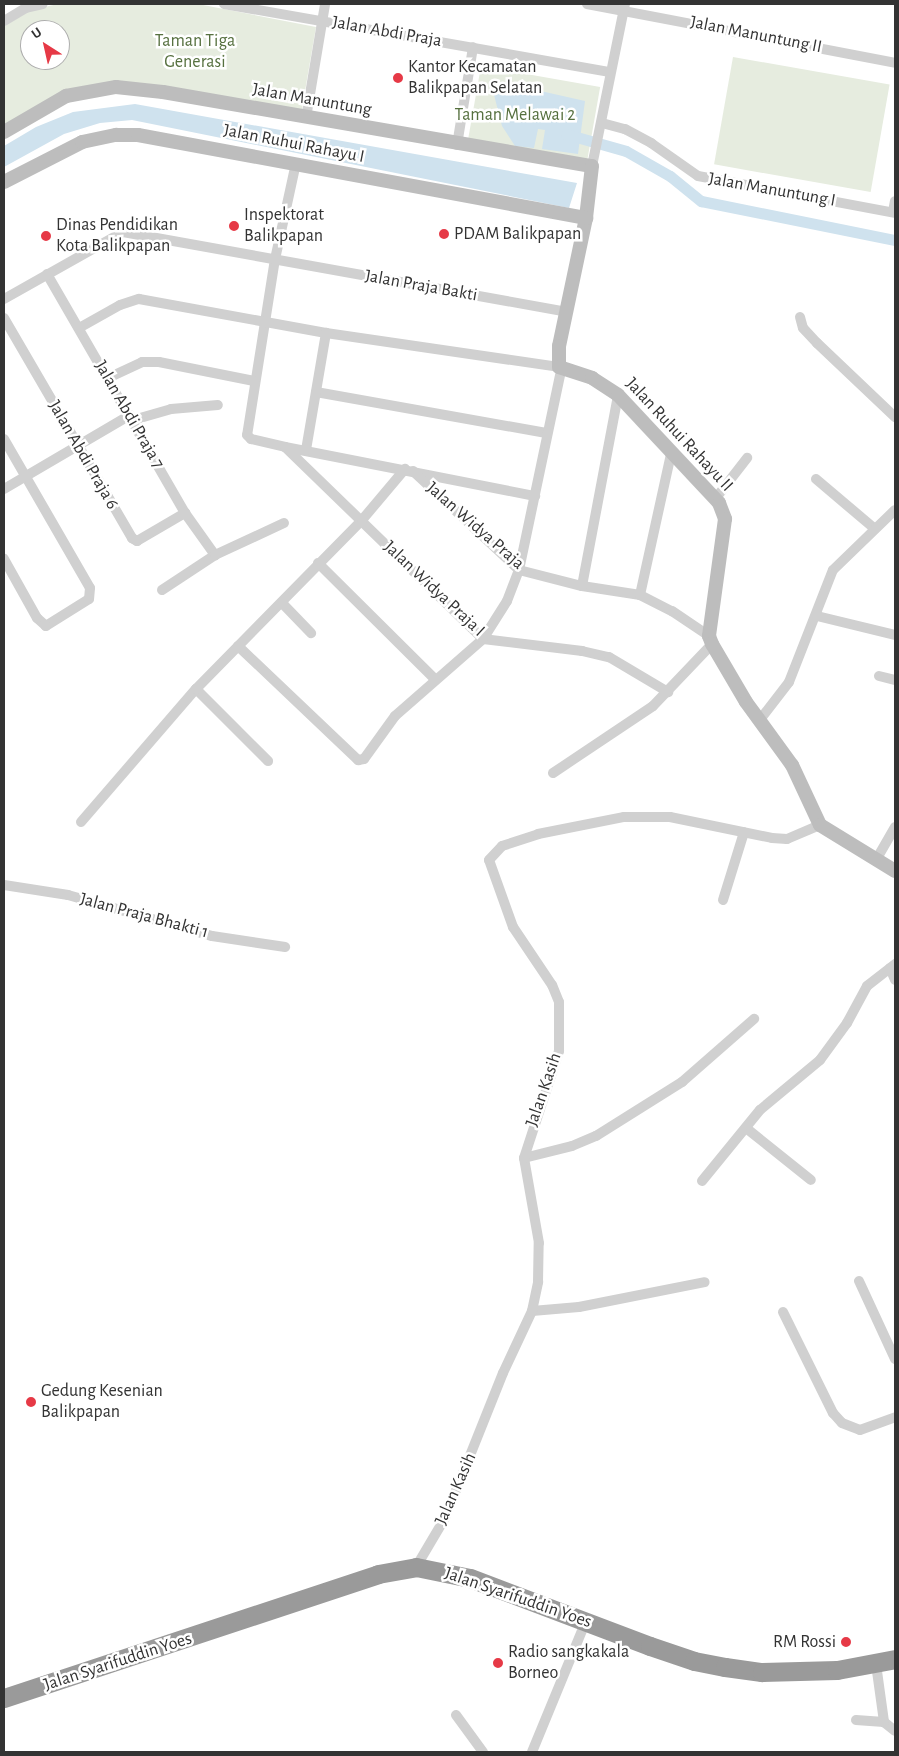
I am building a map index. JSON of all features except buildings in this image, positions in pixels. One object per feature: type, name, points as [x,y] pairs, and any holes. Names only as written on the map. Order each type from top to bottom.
[{"type":"highway","name":"Jalan Syarifuddin Yoes","points":[[4,1698],[378,1574],[416,1567],[470,1578],[694,1661],[725,1667],[772,1672],[837,1670],[895,1659]]},
{"type":"street","points":[[4,21],[24,6],[44,4]]},
{"type":"street","name":"Jalan Abdi Praja","points":[[224,4],[473,47],[516,57],[610,72]]},
{"type":"street","points":[[306,118],[325,4]]},
{"type":"street","name":"Jalan Manuntung II","points":[[587,4],[625,6],[895,63]]},
{"type":"street","points":[[238,646],[358,760],[364,759],[394,716],[434,678],[483,639],[507,601],[519,570],[535,496],[560,368],[559,346],[591,186],[592,163],[602,123],[610,72],[625,6]]},
{"type":"street","points":[[457,144],[473,47]]},
{"type":"street","name":"Jalan Manuntung","points":[[4,132],[66,96],[116,87],[162,92],[457,144],[592,163]]},
{"type":"street","name":"Jalan Manuntung I","points":[[602,123],[625,129],[651,143],[698,176],[894,213]]},
{"type":"street","name":"Jalan Ruhui Rahayu I","points":[[4,182],[65,148],[116,135],[138,135],[586,213]]},
{"type":"street","points":[[296,163],[275,259],[254,381],[247,435],[251,440],[535,496]]},
{"type":"street","points":[[894,213],[895,201]]},
{"type":"street","name":"Jalan Praja Bakti","points":[[4,299],[104,240],[123,232],[567,312]]},
{"type":"street","name":"Jalan Abdi Praja 7","points":[[47,274],[132,418],[185,513],[215,555]]},
{"type":"street","points":[[79,328],[120,305],[139,299],[326,333],[560,368]]},
{"type":"street","points":[[800,317],[803,328],[817,344],[895,417]]},
{"type":"street","name":"Jalan Abdi Praja 6","points":[[4,318],[135,541],[185,513]]},
{"type":"street","points":[[306,450],[326,333]]},
{"type":"street","points":[[108,378],[134,365],[151,362],[254,381]]},
{"type":"street","name":"Jalan Ruhui Rahayu II","points":[[560,368],[592,378],[618,395],[716,498],[725,519],[710,640]]},
{"type":"street","points":[[316,392],[546,433]]},
{"type":"street","points":[[582,586],[618,395]]},
{"type":"street","points":[[4,489],[78,446],[132,418],[171,409],[218,406]]},
{"type":"street","points":[[4,439],[90,588],[89,598],[57,621],[46,626],[41,623],[4,559]]},
{"type":"street","name":"Jalan Widya Praja I","points":[[285,447],[483,639],[582,650],[609,657],[668,692]]},
{"type":"street","points":[[640,595],[672,450]]},
{"type":"street","points":[[716,498],[747,458]]},
{"type":"street","points":[[81,822],[196,689],[282,603],[408,470]]},
{"type":"street","name":"Jalan Widya Praja","points":[[408,470],[519,570],[582,586],[640,595],[672,611],[710,640]]},
{"type":"street","points":[[816,479],[875,529]]},
{"type":"street","points":[[759,721],[788,682],[817,616],[833,570],[895,510]]},
{"type":"street","points":[[162,590],[215,555],[284,523]]},
{"type":"street","points":[[318,563],[434,678]]},
{"type":"street","points":[[282,603],[311,633]]},
{"type":"street","points":[[817,616],[895,635]]},
{"type":"street","points":[[553,773],[653,706],[668,692],[710,640],[759,721],[792,764],[820,825],[895,871]]},
{"type":"street","points":[[879,676],[895,680]]},
{"type":"street","points":[[196,689],[268,762]]},
{"type":"street","name":"Jalan Kasih","points":[[416,1567],[445,1518],[503,1373],[532,1311],[538,1282],[539,1243],[524,1158],[559,1051],[559,1002],[552,985],[513,926],[489,860],[502,846],[538,834],[624,817],[670,817],[788,839],[820,825]]},
{"type":"street","points":[[876,860],[895,827]]},
{"type":"street","points":[[723,900],[744,832]]},
{"type":"street","name":"Jalan Praja Bhakti 1","points":[[4,885],[68,896],[212,936],[285,947]]},
{"type":"street","points":[[702,1181],[776,1093],[820,1060],[847,1023],[867,986],[893,966],[895,980]]},
{"type":"street","points":[[524,1158],[572,1146],[596,1136],[682,1082],[754,1019]]},
{"type":"street","points":[[746,1128],[811,1180]]},
{"type":"street","points":[[859,1281],[895,1358]]},
{"type":"street","points":[[532,1311],[579,1307],[705,1282]]},
{"type":"street","points":[[782,1312],[833,1413],[842,1423],[860,1430],[895,1417]]},
{"type":"street","points":[[532,1752],[586,1621]]},
{"type":"street","points":[[876,1664],[884,1722]]},
{"type":"street","points":[[456,1714],[483,1752]]},
{"type":"street","points":[[856,1720],[884,1722],[895,1730]]},
{"type":"green space","name":"Taman Tiga Generasi","points":[[58,4],[198,4],[316,27],[300,120],[121,88],[84,91],[4,129],[4,26],[31,10]]},
{"type":"green space","points":[[733,57],[890,85],[871,192],[714,164]]},
{"type":"green space","name":"Taman Melawai 2","points":[[481,66],[600,87],[585,171],[466,150]]},
{"type":"water","points":[[496,87],[545,92],[585,101],[578,154],[542,149],[545,130],[538,129],[534,148],[515,146],[502,126],[493,91]]},
{"type":"water","points":[[135,104],[577,183],[569,208],[132,120],[100,123],[64,134],[4,167],[4,146],[36,127],[73,112]]},
{"type":"waterway","points":[[566,134],[626,151],[670,176],[701,201],[895,240]]},
{"type":"place","name":"Kantor Kecamatan Balikpapan Selatan","points":[[398,78]]},
{"type":"place","name":"Inspektorat Balikpapan","points":[[234,226]]},
{"type":"place","name":"PDAM Balikpapan","points":[[444,234]]},
{"type":"place","name":"Dinas Pendidikan Kota Balikpapan","points":[[46,236]]},
{"type":"place","name":"Gedung Kesenian Balikpapan","points":[[31,1402]]},
{"type":"place","name":"RM Rossi","points":[[846,1642]]},
{"type":"place","name":"Radio sangkakala Borneo","points":[[498,1663]]}]
